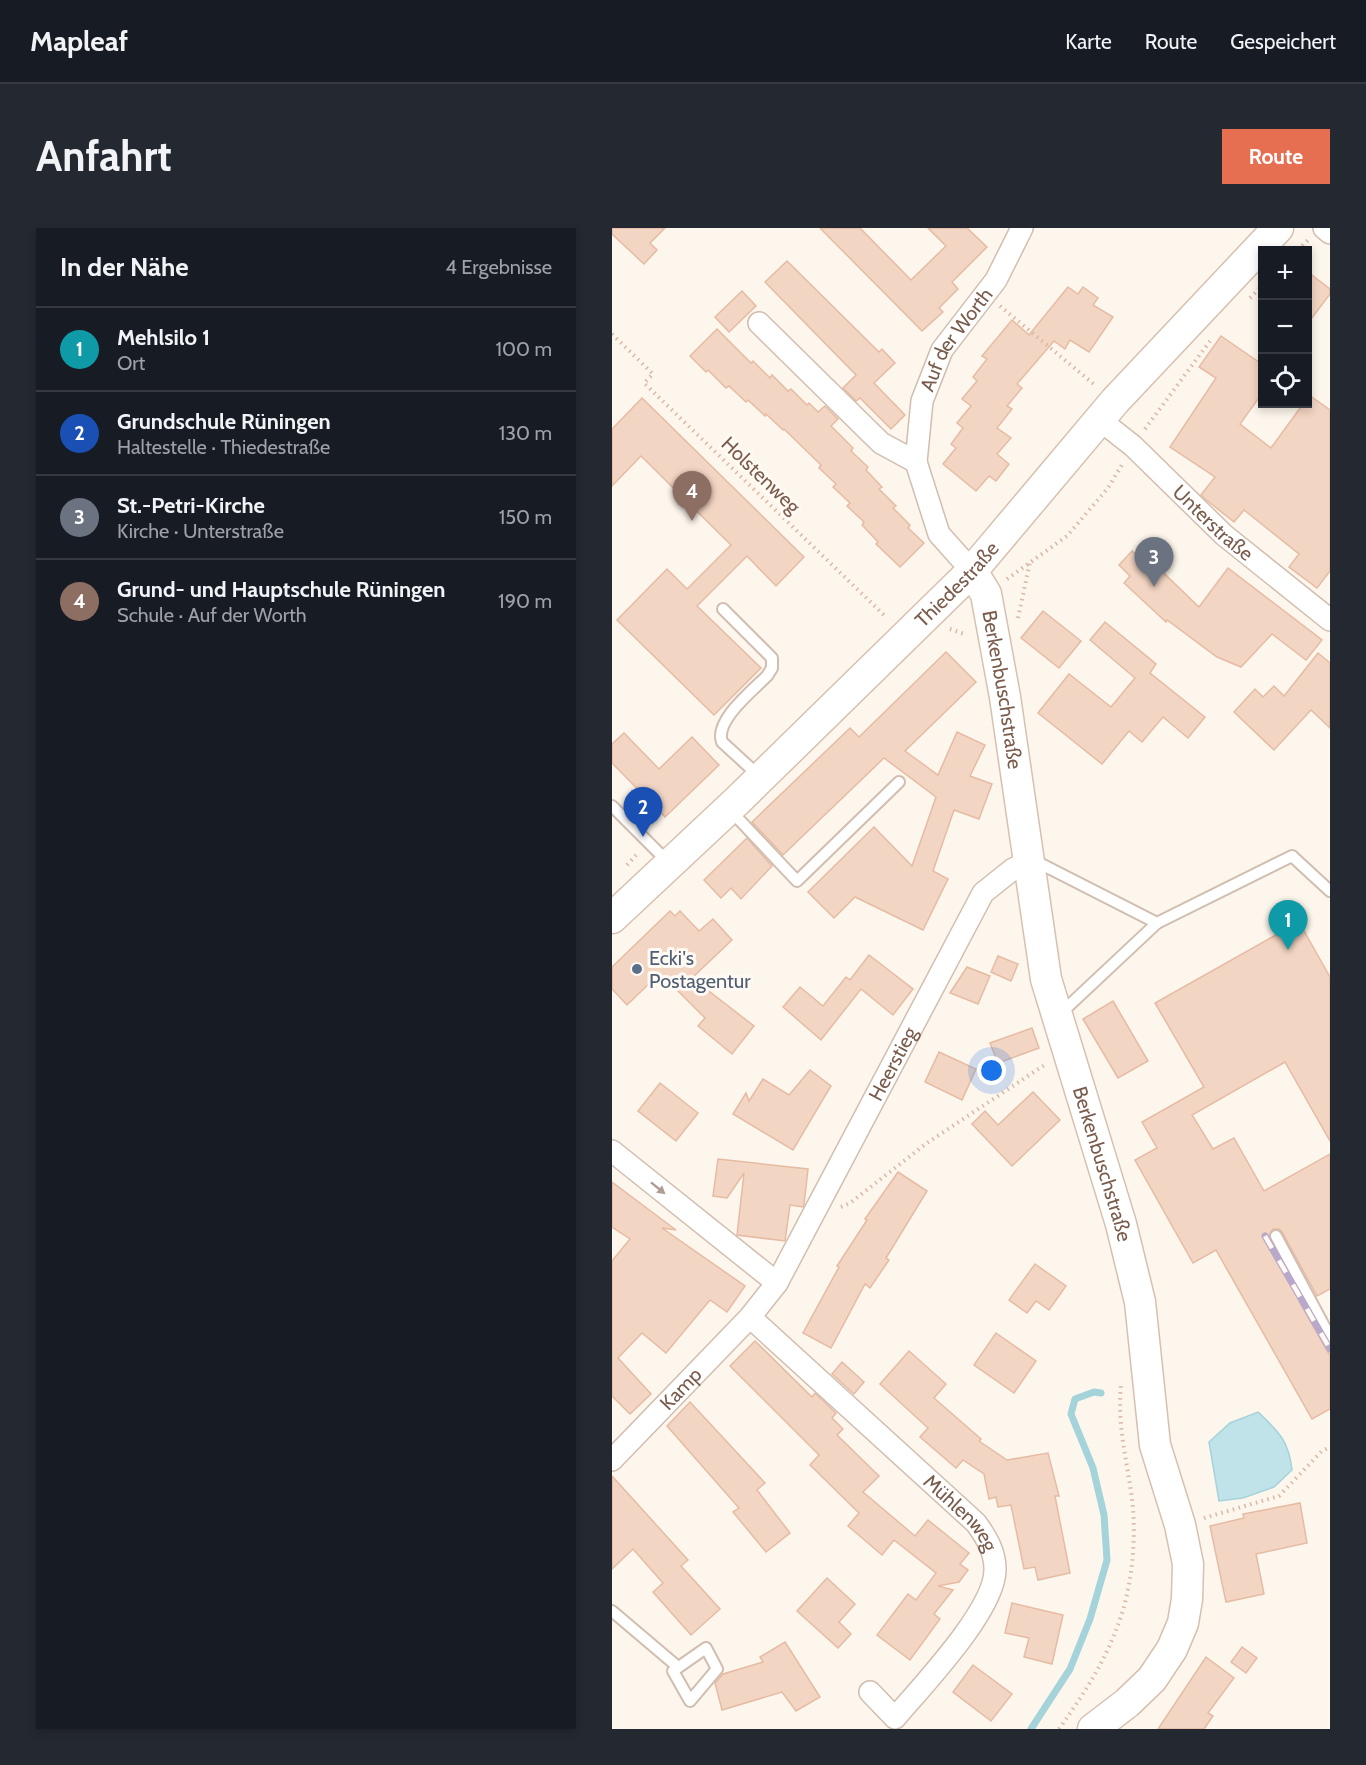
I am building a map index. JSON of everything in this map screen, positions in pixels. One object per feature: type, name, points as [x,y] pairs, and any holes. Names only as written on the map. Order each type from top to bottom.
[{"type":"street","name":"Auf der Worth","points":[[972,571],[939,534],[916,462],[922,401],[942,350],[996,280],[1022,228]]},
{"type":"street","name":"Thiedestraße","points":[[612,918],[729,809],[972,571],[1107,411],[1278,228]]},
{"type":"street","points":[[1324,228],[1330,233]]},
{"type":"street","points":[[759,323],[881,443],[916,462]]},
{"type":"street","name":"Unterstraße","points":[[1107,411],[1133,446],[1224,535],[1330,620]]},
{"type":"street","name":"Berkenbuschstraße","points":[[972,571],[986,594],[1005,697],[1046,979],[1121,1224],[1140,1302],[1155,1445],[1188,1564],[1187,1599],[1183,1623],[1172,1649],[1152,1679],[1127,1703],[1093,1729]]},
{"type":"street","name":"Heerstieg","points":[[750,1317],[777,1283],[983,893],[1013,869],[1028,862]]},
{"type":"street","points":[[612,1151],[777,1283]]},
{"type":"street","name":"Kamp","points":[[612,1460],[750,1317]]},
{"type":"street","name":"Mühlenweg","points":[[750,1317],[976,1523],[988,1539],[995,1571],[992,1588],[981,1612],[966,1632],[895,1718],[870,1692]]},
{"type":"lane","points":[[723,609],[772,658],[772,668],[724,721],[720,734],[722,741],[761,778]]},
{"type":"lane","points":[[729,809],[796,882],[899,782]]},
{"type":"lane","points":[[612,806],[669,863]]},
{"type":"lane","points":[[1056,1016],[1157,923],[1292,856],[1330,891]]},
{"type":"lane","points":[[1028,862],[1043,865],[1157,923]]},
{"type":"lane","points":[[1276,1236],[1330,1337]]},
{"type":"lane","points":[[612,1611],[678,1667]]},
{"type":"lane","points":[[706,1648],[717,1669],[690,1701],[673,1671],[678,1667],[706,1648]]},
{"type":"path","points":[[985,294],[1107,411]]},
{"type":"path","name":"Holstenweg","points":[[612,334],[653,374],[644,383],[906,636]]},
{"type":"path","points":[[809,1221],[850,1203],[927,1143],[1053,1059]]},
{"type":"path","points":[[1059,1729],[1087,1688],[1117,1629],[1129,1582],[1135,1535],[1119,1408],[1122,1377]]},
{"type":"path","points":[[1179,1525],[1279,1496],[1322,1451],[1330,1448]]},
{"type":"water","points":[[1258,1412],[1282,1438],[1291,1460],[1292,1470],[1274,1487],[1243,1498],[1219,1501],[1209,1442],[1230,1423]]},
{"type":"building","points":[[612,228],[665,228],[650,243],[657,250],[644,264],[612,234]]},
{"type":"building","points":[[820,228],[860,228],[911,280],[946,246],[928,228],[967,228],[987,247],[952,282],[958,289],[939,308],[943,312],[922,331]]},
{"type":"building","points":[[787,261],[879,352],[882,349],[895,363],[874,383],[905,415],[891,429],[860,398],[856,401],[843,388],[856,375],[765,282]]},
{"type":"building","points":[[1312,275],[1330,289],[1330,294],[1312,318]]},
{"type":"building","points":[[1068,287],[1078,294],[1083,287],[1098,298],[1093,305],[1113,317],[1089,352],[1070,340],[1065,349],[1054,341],[1017,384],[1022,388],[1007,406],[1012,409],[997,428],[1011,438],[997,454],[1009,464],[996,481],[989,476],[976,491],[943,464],[956,448],[951,444],[963,428],[957,423],[971,406],[962,399],[977,381],[973,377],[987,359],[982,356],[1012,320],[1029,335]]},
{"type":"building","points":[[742,291],[756,306],[729,332],[715,317]]},
{"type":"building","points":[[717,329],[751,363],[753,361],[770,378],[772,375],[788,391],[791,389],[807,405],[809,403],[818,412],[825,406],[838,419],[831,426],[853,448],[851,451],[868,467],[866,470],[882,487],[879,489],[896,506],[893,508],[910,525],[908,528],[924,543],[900,567],[876,544],[878,542],[862,525],[864,522],[847,506],[850,503],[833,487],[836,484],[819,468],[821,465],[766,414],[765,416],[748,400],[746,402],[729,386],[726,388],[690,356]]},
{"type":"building","points":[[1221,336],[1258,362],[1258,399],[1240,424],[1271,448],[1300,408],[1312,408],[1312,397],[1330,410],[1330,571],[1317,588],[1289,567],[1299,554],[1244,510],[1234,522],[1204,498],[1201,495],[1215,477],[1170,447],[1216,378],[1199,367]]},
{"type":"building","points":[[642,398],[804,557],[776,586],[747,556],[697,606],[761,668],[714,715],[617,620],[667,569],[687,589],[731,545],[641,456],[612,486],[612,429]]},
{"type":"building","points":[[1132,551],[1144,561],[1147,557],[1199,607],[1228,568],[1322,640],[1306,660],[1272,634],[1241,667],[1217,657],[1167,620],[1166,622],[1124,583],[1130,576],[1119,565]]},
{"type":"building","points":[[1043,611],[1081,641],[1059,668],[1021,638]]},
{"type":"building","points":[[1105,622],[1156,664],[1150,673],[1205,717],[1188,738],[1163,717],[1142,742],[1129,731],[1102,764],[1038,713],[1069,674],[1111,707],[1135,678],[1090,640]]},
{"type":"building","points":[[946,652],[976,682],[905,751],[938,775],[957,732],[985,745],[970,776],[992,784],[979,819],[954,810],[933,871],[948,879],[923,930],[855,897],[834,918],[808,892],[874,827],[912,866],[936,797],[884,758],[783,855],[752,822],[850,728],[859,737]]},
{"type":"building","points":[[1318,653],[1330,663],[1330,728],[1311,710],[1274,750],[1234,712],[1255,689],[1263,697],[1274,686],[1284,696]]},
{"type":"building","points":[[624,733],[659,769],[692,737],[719,765],[665,817],[612,763],[612,744]]},
{"type":"building","points":[[747,838],[772,866],[741,899],[731,888],[721,898],[704,880]]},
{"type":"building","points":[[670,911],[675,916],[680,911],[699,931],[713,919],[732,940],[692,978],[754,1026],[732,1054],[698,1026],[705,1018],[671,984],[666,990],[655,978],[627,1005],[612,989],[612,967]]},
{"type":"building","points":[[1299,922],[1330,977],[1330,1141],[1285,1062],[1192,1115],[1213,1149],[1234,1138],[1264,1191],[1330,1154],[1330,1289],[1317,1296],[1282,1232],[1279,1229],[1273,1229],[1269,1235],[1303,1303],[1301,1305],[1330,1356],[1330,1409],[1312,1419],[1216,1250],[1193,1263],[1135,1160],[1157,1148],[1142,1122],[1204,1087],[1155,1003]]},
{"type":"building","points":[[869,955],[913,989],[893,1015],[861,989],[821,1040],[783,1007],[800,987],[823,1006],[846,977],[850,980]]},
{"type":"building","points":[[998,956],[1018,964],[1011,981],[991,972]]},
{"type":"building","points":[[967,967],[990,976],[978,1004],[950,993]]},
{"type":"building","points":[[1113,1001],[1148,1061],[1118,1078],[1083,1019]]},
{"type":"building","points":[[1032,1028],[1039,1048],[998,1063],[990,1043]]},
{"type":"building","points":[[939,1052],[976,1069],[962,1100],[925,1082]]},
{"type":"building","points":[[810,1070],[831,1086],[793,1150],[733,1114],[746,1093],[749,1101],[763,1079],[789,1095]]},
{"type":"building","points":[[660,1083],[698,1113],[676,1141],[638,1111]]},
{"type":"building","points":[[1033,1092],[1060,1120],[1012,1166],[972,1124],[985,1111],[998,1125]]},
{"type":"building","points":[[718,1159],[808,1169],[804,1204],[803,1207],[790,1205],[785,1241],[737,1235],[744,1173],[727,1198],[713,1196]]},
{"type":"building","points":[[898,1172],[927,1191],[886,1258],[889,1260],[870,1288],[865,1284],[831,1348],[803,1333],[839,1267],[837,1266],[867,1220],[865,1219]]},
{"type":"building","points":[[612,1182],[676,1230],[662,1228],[745,1286],[727,1312],[710,1300],[666,1353],[642,1333],[618,1358],[651,1394],[630,1414],[612,1396],[612,1261],[630,1239],[612,1227]]},
{"type":"building","points":[[1035,1264],[1066,1286],[1049,1310],[1036,1301],[1027,1313],[1009,1300]]},
{"type":"building","points":[[996,1333],[1036,1361],[1014,1393],[974,1365]]},
{"type":"building","points":[[755,1341],[812,1397],[815,1393],[836,1413],[832,1418],[843,1429],[837,1435],[879,1476],[863,1492],[915,1536],[928,1520],[969,1553],[960,1564],[968,1570],[959,1582],[938,1586],[953,1590],[934,1614],[940,1619],[910,1660],[877,1635],[908,1594],[916,1600],[936,1573],[894,1540],[882,1555],[848,1526],[859,1513],[810,1465],[819,1455],[730,1366]]},
{"type":"building","points":[[909,1351],[946,1384],[934,1398],[981,1439],[979,1441],[1007,1460],[1048,1453],[1059,1496],[1055,1496],[1070,1573],[1038,1580],[1035,1567],[1024,1569],[1011,1505],[998,1507],[996,1497],[989,1499],[984,1474],[963,1460],[956,1468],[920,1437],[928,1428],[880,1384]]},
{"type":"building","points":[[842,1362],[864,1382],[854,1394],[832,1374]]},
{"type":"building","points":[[690,1402],[765,1483],[757,1490],[790,1533],[766,1552],[733,1512],[739,1508],[667,1426]]},
{"type":"building","points":[[612,1476],[688,1560],[681,1566],[720,1609],[691,1635],[653,1592],[663,1583],[633,1549],[612,1569]]},
{"type":"building","points":[[1300,1503],[1307,1543],[1256,1554],[1264,1594],[1226,1602],[1210,1526],[1244,1518],[1243,1514]]},
{"type":"building","points":[[827,1578],[855,1604],[839,1622],[851,1634],[838,1648],[797,1611]]},
{"type":"building","points":[[1012,1603],[1063,1615],[1052,1664],[1024,1657],[1029,1638],[1005,1633]]},
{"type":"building","points":[[785,1642],[820,1697],[796,1711],[782,1692],[722,1710],[715,1683],[723,1674],[763,1662],[760,1657]]},
{"type":"building","points":[[1242,1647],[1257,1658],[1246,1673],[1231,1662]]},
{"type":"building","points":[[1206,1657],[1234,1678],[1208,1713],[1213,1716],[1204,1729],[1158,1729]]},
{"type":"building","points":[[973,1665],[1012,1694],[991,1721],[953,1692]]},
{"type":"waterway","points":[[1031,1729],[1070,1669],[1090,1619],[1107,1560],[1104,1515],[1093,1468],[1071,1414],[1075,1399],[1094,1392],[1101,1393]]},
{"type":"railway","points":[[1265,1236],[1330,1349]]},
{"type":"place","name":"Grund- und Hauptschule Rüningen","points":[[692,521]]},
{"type":"place","name":"St.-Petri-Kirche","points":[[1154,587]]},
{"type":"place","name":"Grundschule Rüningen","points":[[643,837]]},
{"type":"place","name":"Mehlsilo 1","points":[[1288,950]]},
{"type":"place","name":"Ecki's Postagentur","points":[[637,969]]}]
